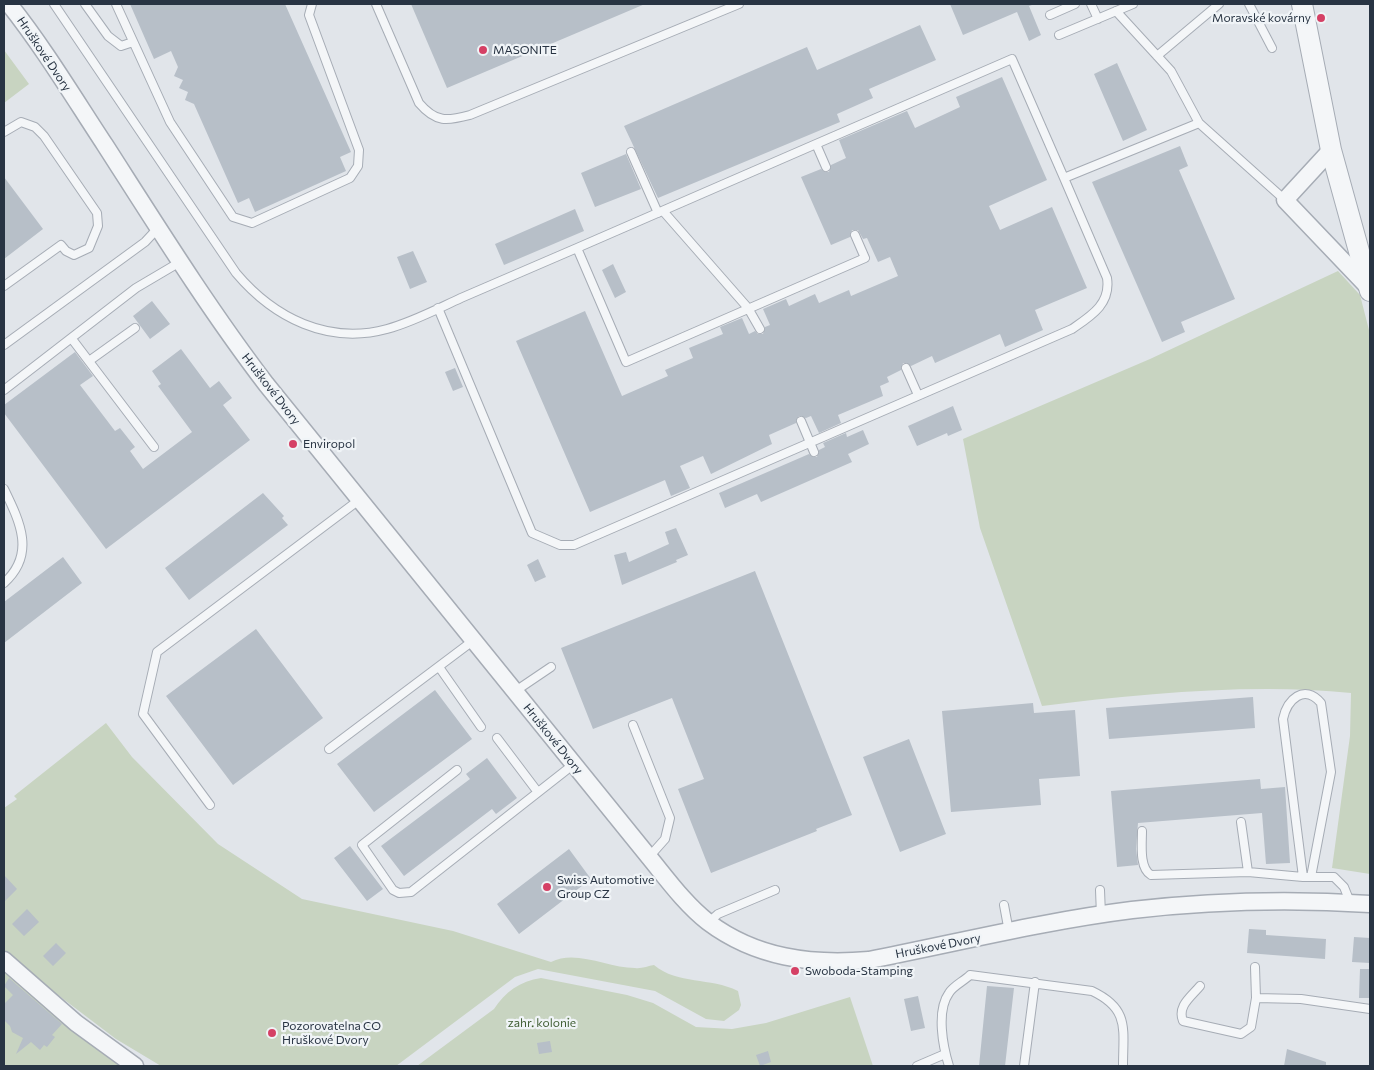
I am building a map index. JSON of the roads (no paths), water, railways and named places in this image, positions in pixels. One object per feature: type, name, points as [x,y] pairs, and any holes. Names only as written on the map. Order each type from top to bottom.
[{"type":"street","name":"Hruškové Dvory","points":[[9,4],[51,63],[233,341],[359,500],[649,857],[689,905],[709,922],[737,940],[762,950],[786,958],[821,962],[869,960],[1132,910],[1196,905],[1350,902],[1370,904]]},
{"type":"street","points":[[1302,4],[1331,150],[1370,290]]},
{"type":"street","points":[[1331,150],[1286,200],[1370,290]]},
{"type":"street","points":[[4,960],[76,1023],[135,1066]]},
{"type":"lane","points":[[54,4],[236,273],[266,303],[294,321],[346,334],[386,329],[1012,59],[1107,278],[1108,288],[1105,300],[1094,314],[1072,329],[574,545],[560,545],[532,533],[438,308]]},
{"type":"lane","points":[[85,4],[108,36],[121,46],[133,42]]},
{"type":"lane","points":[[116,4],[170,122],[233,217],[252,224],[350,178],[358,166],[359,150],[309,15],[312,4]]},
{"type":"lane","points":[[376,4],[419,102],[427,112],[436,118],[450,120],[470,115],[739,4]]},
{"type":"lane","points":[[1050,14],[1075,4]]},
{"type":"lane","points":[[1091,4],[1098,19]]},
{"type":"lane","points":[[1059,35],[1133,4]]},
{"type":"lane","points":[[1157,56],[1220,4]]},
{"type":"lane","points":[[1249,4],[1272,48]]},
{"type":"lane","points":[[1116,11],[1171,72],[1199,123],[1286,200]]},
{"type":"lane","points":[[4,132],[21,122],[35,127],[44,136],[97,213],[98,226],[89,248],[74,255],[66,251],[61,245],[4,286]]},
{"type":"lane","points":[[1064,178],[1199,123]]},
{"type":"lane","points":[[816,144],[826,167]]},
{"type":"lane","points":[[631,152],[660,212],[748,308],[760,329]]},
{"type":"lane","points":[[4,345],[144,242],[158,228]]},
{"type":"lane","points":[[577,248],[626,362],[865,258],[855,235]]},
{"type":"lane","points":[[4,390],[136,288],[180,262]]},
{"type":"lane","points":[[89,361],[135,328]]},
{"type":"lane","points":[[72,339],[154,447]]},
{"type":"lane","points":[[906,368],[918,395]]},
{"type":"lane","points":[[801,421],[814,452]]},
{"type":"lane","points":[[4,489],[20,523],[22,557],[13,575],[4,583]]},
{"type":"lane","points":[[210,805],[143,714],[157,652],[359,500]]},
{"type":"lane","points":[[330,749],[474,640]]},
{"type":"lane","points":[[439,667],[481,727]]},
{"type":"lane","points":[[514,692],[551,667]]},
{"type":"lane","points":[[1303,694],[1317,698],[1321,703],[1331,772],[1307,877],[1283,719],[1287,705],[1292,699],[1303,694]]},
{"type":"lane","points":[[633,725],[670,818],[666,839],[649,857]]},
{"type":"lane","points":[[497,738],[538,791]]},
{"type":"lane","points":[[457,770],[362,845],[393,890],[399,893],[411,892],[574,764]]},
{"type":"lane","points":[[1241,822],[1248,872]]},
{"type":"lane","points":[[1142,831],[1143,864],[1151,875],[1248,872],[1307,877],[1334,877],[1339,880],[1350,902]]},
{"type":"lane","points":[[709,922],[718,914],[775,890]]},
{"type":"lane","points":[[1100,890],[1101,915]]},
{"type":"lane","points":[[1004,905],[1009,932]]},
{"type":"lane","points":[[1200,986],[1182,1006],[1181,1016],[1183,1021],[1235,1034],[1245,1032],[1251,1027],[1256,998],[1255,967]]},
{"type":"lane","points":[[949,1066],[941,1031],[944,1006],[948,993],[970,976],[1035,982],[1092,991],[1113,1003],[1122,1022],[1123,1066]]},
{"type":"lane","points":[[1024,1066],[1035,982]]},
{"type":"lane","points":[[1256,998],[1302,998],[1370,1009]]},
{"type":"lane","points":[[917,1066],[945,1054]]},
{"type":"place","name":"Moravské kovárny","points":[[1321,18]]},
{"type":"place","name":"MASONITE","points":[[483,50]]},
{"type":"place","name":"Enviropol","points":[[293,444]]},
{"type":"place","name":"Swiss Automotive Group CZ","points":[[547,887]]},
{"type":"place","name":"Swoboda-Stamping","points":[[795,971]]},
{"type":"place","name":"Pozorovatelna CO Hruškové Dvory","points":[[272,1033]]},
{"type":"park label","name":"zahr. kolonie","points":[[542,1023]]}]
